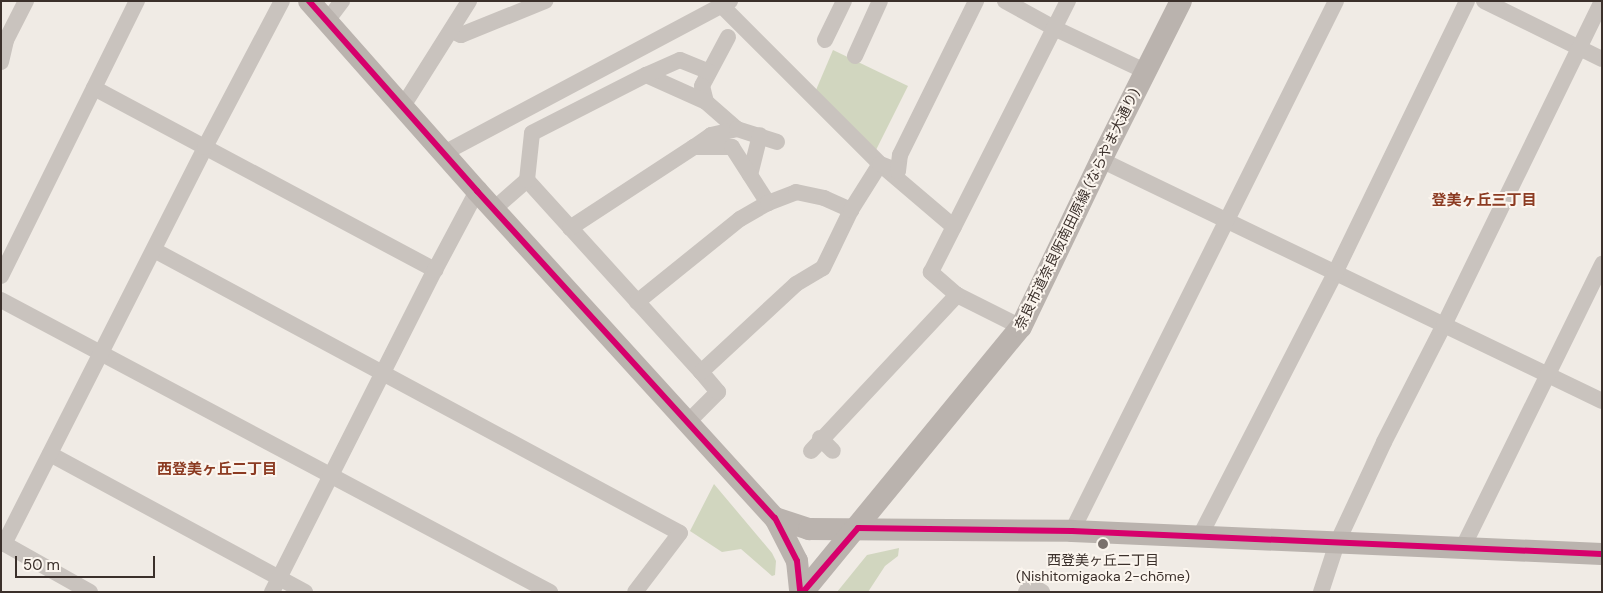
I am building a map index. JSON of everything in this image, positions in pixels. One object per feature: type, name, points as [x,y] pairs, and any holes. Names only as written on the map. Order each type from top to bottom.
[{"type":"street","points":[[1,62],[6,40],[26,1]]},
{"type":"street","points":[[1,276],[137,1]]},
{"type":"street","points":[[90,592],[3,543],[205,147],[282,1]]},
{"type":"street","points":[[309,1],[477,191],[775,518],[797,561],[802,592]]},
{"type":"street","points":[[327,21],[342,1]]},
{"type":"street","points":[[403,106],[470,1]]},
{"type":"street","points":[[452,31],[462,35],[545,1]]},
{"type":"street","points":[[825,40],[844,1]]},
{"type":"street","points":[[854,56],[880,1]]},
{"type":"street","points":[[880,164],[898,171],[900,155],[976,1]]},
{"type":"street","points":[[1005,1],[1054,28],[1145,71]]},
{"type":"street","points":[[1021,327],[957,295],[931,272],[1068,1]]},
{"type":"street","name":"奈良市道奈良阪南田原線 (ならやま大通り)","points":[[802,592],[858,528],[1021,327],[1101,160],[1182,1]]},
{"type":"street","points":[[1072,531],[1336,1]]},
{"type":"street","points":[[1200,536],[1335,273],[1467,1]]},
{"type":"street","points":[[1484,1],[1602,59]]},
{"type":"street","points":[[1321,592],[1337,543],[1384,442],[1444,325],[1602,1]]},
{"type":"street","points":[[444,153],[726,4],[880,164],[954,227]]},
{"type":"street","points":[[706,102],[702,86],[728,37]]},
{"type":"street","points":[[494,209],[527,180],[532,133],[646,75],[680,60],[709,72]]},
{"type":"street","points":[[646,75],[706,102],[737,129],[777,142]]},
{"type":"street","points":[[94,88],[435,270]]},
{"type":"street","points":[[570,228],[711,135],[737,129]]},
{"type":"street","points":[[750,175],[760,135]]},
{"type":"street","points":[[694,147],[732,147],[768,203]]},
{"type":"street","points":[[1101,160],[1602,401]]},
{"type":"street","points":[[701,372],[796,284],[823,268],[851,210],[880,164]]},
{"type":"street","points":[[527,180],[718,392],[687,423]]},
{"type":"street","points":[[276,585],[435,270],[477,191]]},
{"type":"street","points":[[637,302],[740,219],[768,203],[796,192],[824,198],[851,210]]},
{"type":"street","points":[[154,250],[680,533],[635,592]]},
{"type":"street","points":[[1462,549],[1602,264]]},
{"type":"street","points":[[832,450],[816,445],[957,295]]},
{"type":"street","points":[[1,300],[550,592]]},
{"type":"street","points":[[50,454],[276,585],[305,592]]},
{"type":"street","points":[[775,518],[809,529],[1072,531],[1602,554]]},
{"type":"street","points":[[1026,592],[1030,585],[1042,592]]},
{"type":"green space","points":[[833,50],[908,86],[875,152],[816,90]]},
{"type":"green space","points":[[714,484],[772,553],[776,561],[775,575],[772,576],[741,549],[722,552],[690,531]]},
{"type":"green space","points":[[899,548],[898,556],[885,566],[868,592],[837,592],[867,555]]},
{"type":"cycle path","points":[[309,1],[477,191],[775,518],[797,561],[800,592]]},
{"type":"cycle path","points":[[803,592],[858,528],[1072,531],[1602,554]]},
{"type":"place","name":"西登美ヶ丘二丁目 (Nishitomigaoka 2-chōme)","points":[[1103,544]]},
{"type":"district","name":"登美ヶ丘三丁目","points":[[1484,201]]},
{"type":"district","name":"西登美ヶ丘二丁目","points":[[217,470]]}]
